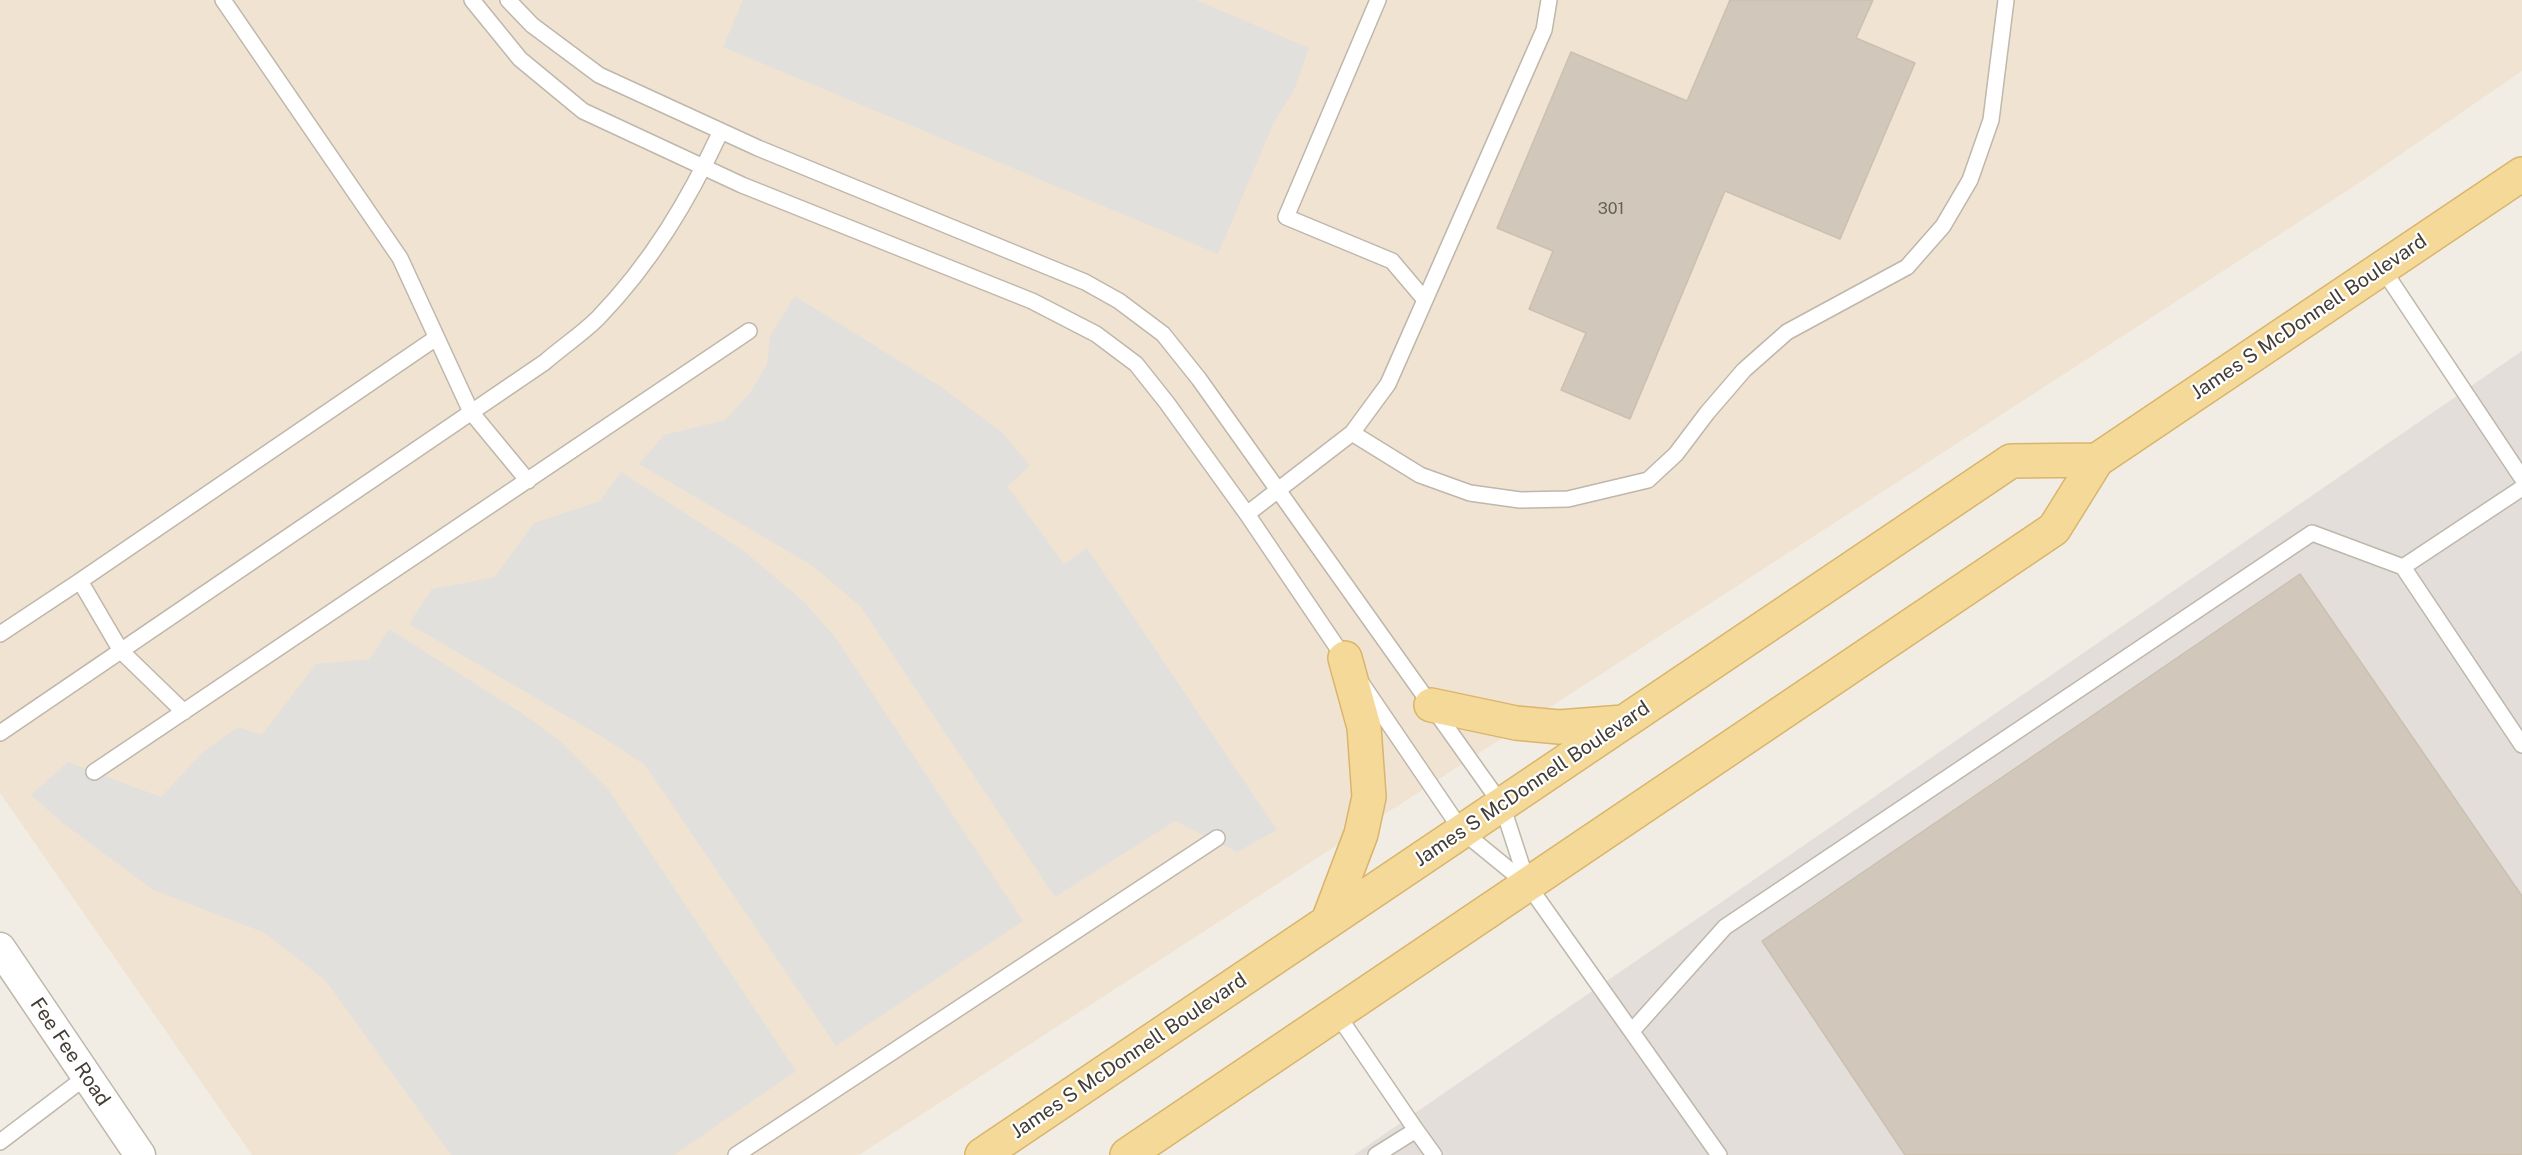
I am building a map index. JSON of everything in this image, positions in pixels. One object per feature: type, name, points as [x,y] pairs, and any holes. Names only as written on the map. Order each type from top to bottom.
[{"type":"main road","name":"James S McDonnell Boulevard","points":[[1127,1155],[2054,530],[2097,460],[2522,174]]},
{"type":"main road","name":"James S McDonnell Boulevard","points":[[982,1155],[2010,461],[2097,460]]},
{"type":"main road","points":[[1328,921],[1361,834],[1369,797],[1364,727],[1345,658]]},
{"type":"main road","points":[[1431,705],[1516,723],[1560,727],[1624,722]]},
{"type":"street","name":"Fee Fee Road","points":[[0,948],[140,1155]]},
{"type":"lane","points":[[223,0],[399,258],[471,412],[528,480]]},
{"type":"lane","points":[[472,0],[520,59],[583,111],[742,185],[1032,301],[1096,334],[1136,364],[1247,514],[1462,831],[1528,885],[1719,1155]]},
{"type":"lane","points":[[508,0],[532,25],[599,75],[721,131],[1085,282],[1119,301],[1163,334],[1199,379],[1502,805],[1528,885]]},
{"type":"lane","points":[[1378,0],[1286,218],[1392,261],[1425,300]]},
{"type":"lane","points":[[1247,514],[1352,433],[1388,384],[1544,30],[1549,0]]},
{"type":"lane","points":[[1352,433],[1420,475],[1470,493],[1520,500],[1568,500],[1648,480],[1676,454],[1707,412],[1744,370],[1787,332],[1907,267],[1943,226],[1970,180],[1990,120],[2006,0]]},
{"type":"lane","points":[[0,733],[545,362],[597,319],[642,268],[675,221],[721,131]]},
{"type":"lane","points":[[2382,268],[2522,478]]},
{"type":"lane","points":[[94,772],[749,332]]},
{"type":"lane","points":[[0,634],[436,338]]},
{"type":"lane","points":[[2403,567],[2522,488]]},
{"type":"lane","points":[[1632,1031],[1725,927],[2312,532],[2403,567],[2522,745]]},
{"type":"lane","points":[[80,581],[121,651],[184,712]]},
{"type":"lane","points":[[736,1155],[1217,838]]},
{"type":"lane","points":[[1337,1014],[1434,1155]]},
{"type":"lane","points":[[0,1142],[87,1076]]},
{"type":"lane","points":[[1376,1155],[1416,1130]]},
{"type":"shaded area","points":[[0,0],[2522,0],[2522,71],[2362,181],[859,1155],[252,1155],[0,793]]},
{"type":"shaded area","points":[[743,0],[1196,0],[1309,48],[1294,90],[1275,120],[1218,254],[723,47]]},
{"type":"shaded area","points":[[795,296],[941,387],[1002,432],[1030,466],[1007,486],[1064,564],[1087,548],[1277,830],[1237,852],[1175,821],[1055,897],[861,607],[813,566],[639,464],[664,435],[725,420],[750,393],[767,364],[770,336]]},
{"type":"shaded area","points":[[2522,351],[2522,1155],[1354,1155]]},
{"type":"shaded area","points":[[621,472],[744,551],[805,603],[835,637],[1023,921],[836,1046],[645,765],[604,738],[409,624],[432,589],[495,577],[534,523],[600,501]]},
{"type":"shaded area","points":[[389,629],[520,712],[560,741],[608,789],[796,1071],[674,1155],[451,1155],[326,981],[265,933],[153,890],[64,824],[31,795],[68,762],[161,797],[204,751],[238,727],[262,735],[316,664],[370,659]]},
{"type":"building","points":[[1730,0],[1873,0],[1856,38],[1915,63],[1840,239],[1725,191],[1630,419],[1561,390],[1586,333],[1529,309],[1553,251],[1497,228],[1571,52],[1687,101]]},
{"type":"building","points":[[2300,574],[2522,896],[2522,1155],[1905,1155],[1762,941]]}]
